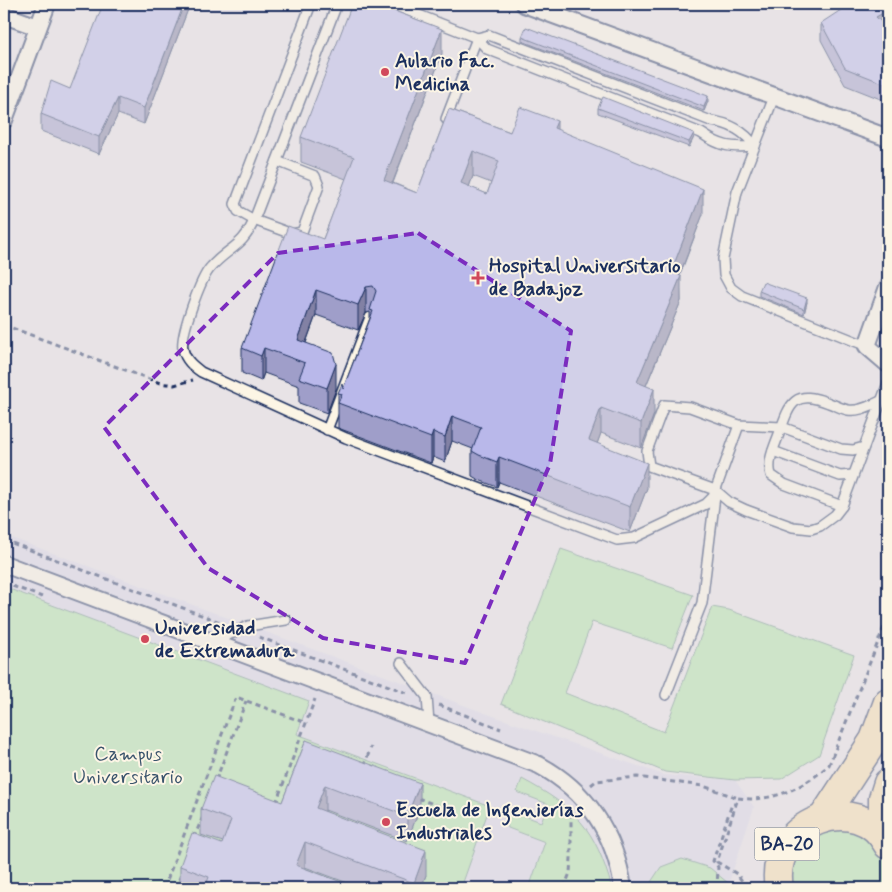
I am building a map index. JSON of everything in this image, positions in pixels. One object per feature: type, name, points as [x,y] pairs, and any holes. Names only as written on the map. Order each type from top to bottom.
[{"type":"highway","name":"BA-20","points":[[823,818],[874,740],[888,702]]},
{"type":"highway","name":"BA-20","points":[[886,841],[883,799],[888,783]]},
{"type":"highway","name":"BA-20","points":[[778,888],[777,871],[780,859],[789,840],[809,823],[823,818],[854,818],[866,824],[886,841]]},
{"type":"street","points":[[4,120],[47,4]]},
{"type":"street","points":[[524,4],[888,138]]},
{"type":"street","points":[[4,15],[38,27]]},
{"type":"street","points":[[888,287],[867,346],[888,364]]},
{"type":"street","points":[[4,564],[539,765],[580,794],[596,814],[609,838],[616,857],[623,888]]},
{"type":"lane","points":[[276,161],[315,176],[319,186],[302,232],[292,234],[254,220],[238,211],[235,204],[311,4]]},
{"type":"lane","points":[[337,4],[248,235],[209,268],[189,314],[182,338],[187,362],[201,372],[327,430],[617,540],[634,538],[692,512],[714,497],[739,425]]},
{"type":"lane","points":[[392,4],[477,38],[487,49],[701,133],[722,145],[735,148],[755,146]]},
{"type":"lane","points":[[477,38],[489,34],[711,121],[730,126],[747,136],[755,146]]},
{"type":"lane","points":[[442,128],[477,38]]},
{"type":"lane","points":[[774,97],[737,192],[723,259],[724,275],[731,288],[758,303],[867,346]]},
{"type":"lane","points":[[327,430],[370,317]]},
{"type":"lane","points":[[864,447],[853,450],[841,449],[782,427],[739,425],[690,407],[664,405],[647,451],[649,466],[715,490],[729,502],[780,524],[811,529],[828,522],[842,506],[888,383]]},
{"type":"lane","points":[[842,506],[776,481],[771,475],[768,466],[773,451],[791,404],[801,397],[812,396],[848,410],[862,409],[881,401]]},
{"type":"lane","points":[[773,451],[840,476],[853,475]]},
{"type":"lane","points":[[666,695],[702,603],[715,490]]},
{"type":"lane","points":[[213,642],[248,626],[286,620]]},
{"type":"lane","points":[[401,664],[427,697],[428,722]]},
{"type":"path","points":[[4,325],[160,383],[174,385],[192,380],[197,381]]},
{"type":"path","points":[[564,888],[570,866],[570,814],[580,794],[596,781],[637,777],[703,786],[738,798],[753,800],[776,796],[816,777],[829,765],[888,617]]},
{"type":"path","points":[[164,888],[236,697],[306,723]]},
{"type":"path","points":[[275,806],[315,699]]},
{"type":"path","points":[[216,781],[246,701]]},
{"type":"path","points":[[363,769],[372,747]]},
{"type":"path","points":[[295,751],[304,755]]},
{"type":"path","points":[[412,796],[438,806]]},
{"type":"path","points":[[738,798],[717,862],[737,874],[747,888]]},
{"type":"path","points":[[717,888],[718,868],[713,861],[732,804],[736,804]]},
{"type":"path","points":[[192,844],[206,808]]},
{"type":"path","points":[[176,888],[182,870]]},
{"type":"highlighted area","points":[[418,233],[571,331],[550,464],[465,663],[323,638],[208,568],[104,427],[278,253]]},
{"type":"shaded area","name":"Universidad de Extremadura","points":[[4,535],[485,713],[664,775],[735,780],[754,807],[729,882],[734,888],[4,888]]},
{"type":"green space","points":[[561,549],[693,595],[672,648],[592,622],[565,693],[664,732],[712,607],[729,610],[854,655],[819,755],[781,779],[735,780],[665,772],[501,704]]},
{"type":"green space","name":"Campus Universitario","points":[[4,587],[309,701],[297,734],[490,806],[461,888],[4,888]]},
{"type":"green space","points":[[522,779],[570,810],[581,822],[598,850],[612,888],[529,888],[545,842],[508,828],[506,820],[511,811],[541,822],[548,804],[517,792]]},
{"type":"green space","points":[[821,829],[860,831],[882,855],[887,869],[886,888],[790,888],[792,856]]},
{"type":"green space","points":[[682,859],[710,868],[734,888],[647,888],[661,867]]},
{"type":"building","points":[[103,4],[184,4],[144,108],[118,98],[99,137],[41,114],[51,81],[70,89]]},
{"type":"building","name":"Hospital Universitario de Badajoz","points":[[352,4],[376,4],[442,29],[384,180],[417,193],[449,109],[510,132],[520,107],[557,121],[554,128],[703,189],[671,272],[681,276],[637,382],[654,389],[641,423],[601,408],[589,440],[647,463],[630,507],[499,457],[497,462],[479,455],[472,451],[481,427],[452,416],[445,437],[433,432],[431,438],[338,403],[342,394],[338,393],[342,384],[343,389],[373,311],[370,310],[376,291],[373,286],[366,287],[358,305],[316,290],[298,340],[333,353],[336,364],[327,388],[299,378],[305,363],[264,348],[261,356],[242,348],[288,226],[323,239],[354,157],[301,137]],"holes":[[[473,151],[499,161],[487,194],[461,183]]]},
{"type":"building","points":[[850,4],[888,4],[888,10],[876,17],[888,28],[888,85],[845,68],[821,23]]},
{"type":"building","points":[[526,27],[708,96],[704,107],[522,37]]},
{"type":"building","points":[[603,97],[694,133],[689,142],[598,108]]},
{"type":"building","points":[[763,282],[807,298],[804,309],[759,291]]},
{"type":"building","points":[[306,740],[420,783],[407,816],[325,785],[316,808],[426,850],[414,883],[305,842],[296,865],[357,888],[205,888],[209,877],[180,866],[192,833],[222,844],[231,820],[201,809],[214,776],[282,802]]},
{"type":"place","name":"Aulario Fac. Medicina","points":[[385,72]]},
{"type":"place","name":"Hospital Universitario de Badajoz","points":[[478,278]]},
{"type":"place","name":"Universidad de Extremadura","points":[[145,639]]},
{"type":"place","name":"Escuela de Ingenierías Industriales","points":[[386,822]]}]
